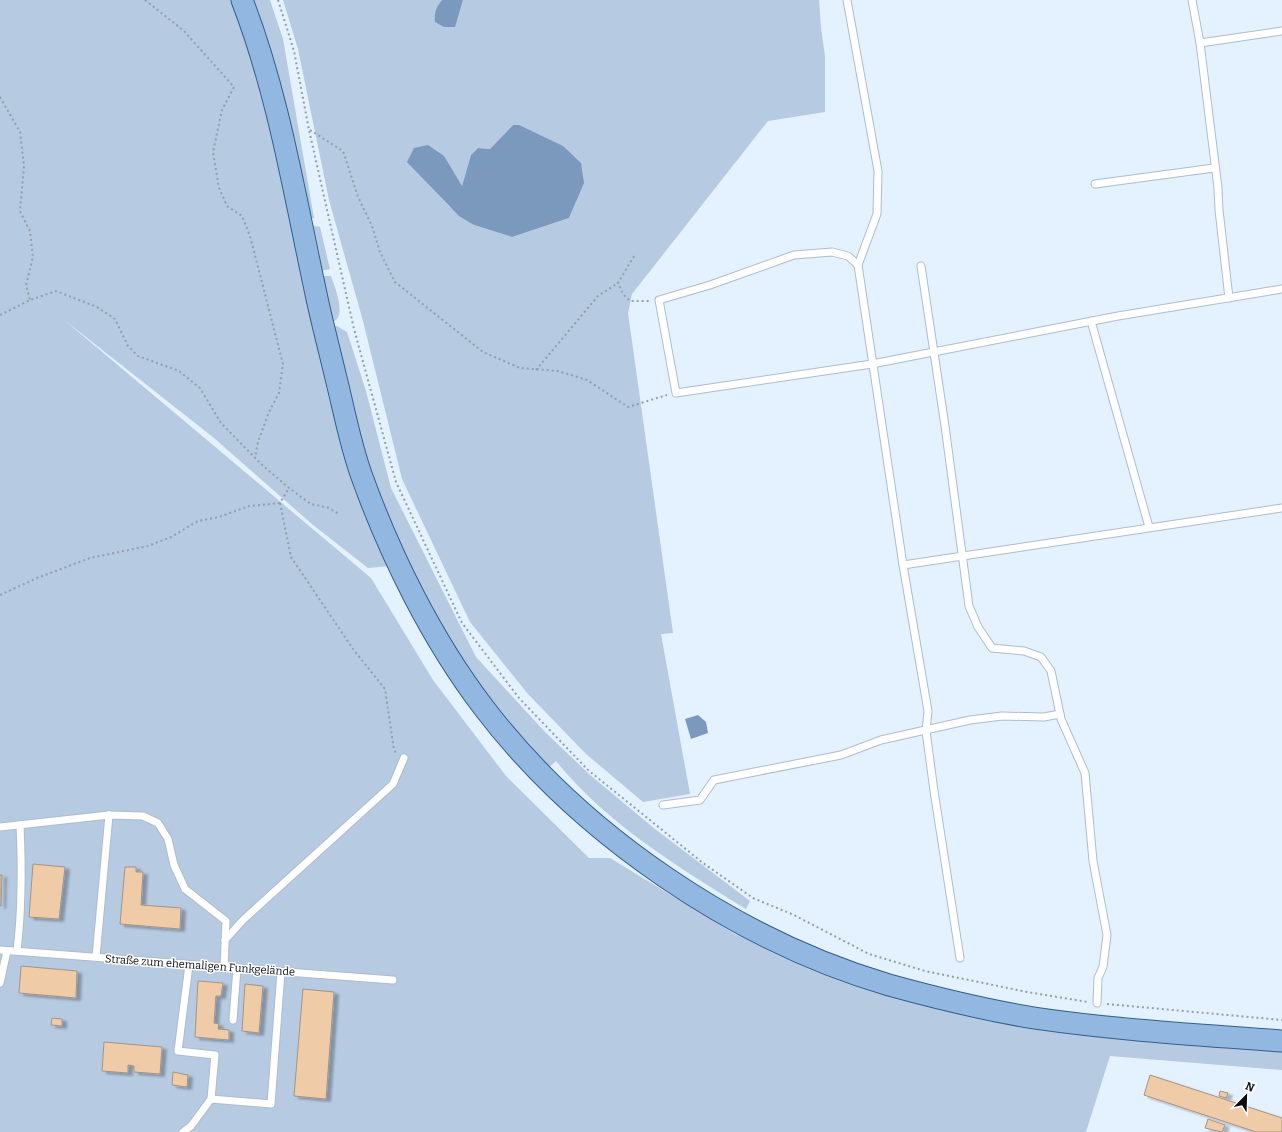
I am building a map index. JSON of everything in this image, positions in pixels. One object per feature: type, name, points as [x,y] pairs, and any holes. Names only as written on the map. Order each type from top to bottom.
[{"type":"main road","points":[[242,0],[255,33],[282,132],[315,291],[360,471],[396,562],[445,650],[484,708],[536,768],[585,815],[650,866],[715,909],[776,941],[879,981],[964,1004],[1033,1018],[1124,1028],[1282,1040]]},
{"type":"lane","points":[[847,0],[878,171],[877,214],[858,266],[903,565],[928,711],[926,731],[960,958]]},
{"type":"lane","points":[[1192,0],[1200,42],[1214,168],[1218,188],[1229,298]]},
{"type":"lane","points":[[1200,42],[1282,31]]},
{"type":"lane","points":[[1095,184],[1214,168]]},
{"type":"lane","points":[[858,266],[848,256],[832,252],[794,255],[710,285],[659,300],[676,393],[872,364],[1091,321],[1282,289]]},
{"type":"lane","points":[[921,266],[969,606],[978,627],[992,648],[1024,651],[1041,657],[1051,671],[1060,714],[1085,772],[1092,861],[1106,936],[1104,967],[1098,978],[1097,1003]]},
{"type":"lane","points":[[1091,321],[1149,527]]},
{"type":"lane","points":[[903,565],[1282,508]]},
{"type":"lane","points":[[663,805],[700,800],[714,780],[841,755],[881,740],[970,720],[1002,716],[1044,717],[1060,714]]},
{"type":"lane","points":[[225,940],[243,920],[393,784],[403,761]]},
{"type":"lane","points":[[96,957],[109,815]]},
{"type":"lane","points":[[0,827],[109,815],[143,816],[158,823],[168,839],[174,865],[185,889],[226,921],[224,967]]},
{"type":"lane","points":[[17,952],[22,912],[23,876],[20,825]]},
{"type":"lane","name":"Straße zum ehemaligen Funkgelände","points":[[0,983],[4,950],[393,980]]},
{"type":"lane","points":[[183,1132],[191,1126],[211,1099],[215,1055],[178,1051],[189,965]]},
{"type":"lane","points":[[233,1020],[237,968]]},
{"type":"lane","points":[[211,1099],[271,1104],[281,972]]},
{"type":"path","points":[[145,0],[184,31],[234,87],[222,110],[213,152],[219,188],[227,206],[242,216],[250,236],[283,364],[279,393],[269,412],[258,442],[256,458]]},
{"type":"path","points":[[278,0],[294,51],[309,130],[354,329],[396,482],[462,622],[490,662],[524,704],[588,770],[703,863],[753,898],[794,915],[869,954],[925,971],[1027,992],[1097,1003],[1282,1020]]},
{"type":"path","points":[[0,97],[20,132],[24,166],[20,211],[30,232],[33,257],[26,285],[30,300]]},
{"type":"path","points":[[309,130],[343,151],[358,198],[372,226],[380,252],[396,282],[483,352],[520,368],[558,371],[587,380],[628,407],[676,393]]},
{"type":"path","points":[[536,370],[598,296],[618,283],[634,256]]},
{"type":"path","points":[[618,283],[622,294],[630,301],[659,300]]},
{"type":"path","points":[[0,315],[30,300],[56,291],[97,308],[115,319],[128,346],[138,356],[179,371],[200,388],[221,422],[256,458],[289,488],[311,504],[329,508],[339,514]]},
{"type":"path","points":[[289,488],[280,503],[291,556],[353,649],[385,689],[394,750],[403,761]]},
{"type":"path","points":[[0,595],[37,578],[90,558],[148,546],[171,538],[198,521],[219,517],[249,506],[280,503]]},
{"type":"shaded area","points":[[0,0],[234,0],[253,56],[390,566],[368,568],[313,525],[214,438],[63,319],[371,578],[433,680],[506,776],[589,858],[610,858],[735,934],[852,982],[1282,1049],[1282,1070],[1110,1056],[1086,1132],[0,1132]]},
{"type":"shaded area","points":[[251,0],[270,0],[283,39],[314,218],[310,219],[311,225],[320,227],[330,269],[321,271],[322,276],[331,276],[339,302],[339,316],[336,320],[331,322],[332,326],[337,326],[347,332],[366,391],[391,488],[476,657],[545,732],[590,775],[655,829],[750,901],[746,909],[645,843],[598,805],[576,784],[556,761],[547,769],[492,706],[424,601],[364,458]]},
{"type":"shaded area","points":[[283,0],[442,0],[438,5],[454,27],[463,0],[819,0],[825,56],[825,112],[768,121],[632,294],[628,313],[673,633],[661,634],[690,794],[643,802],[586,754],[528,694],[470,622],[402,479],[363,321],[329,200],[298,49]],"holes":[[[513,125],[576,202],[569,218],[512,237],[474,225],[448,205],[408,162],[462,186],[471,155],[478,148],[490,149]]]},
{"type":"shaded area","points":[[442,0],[463,0],[455,27],[444,27],[435,22],[436,10]]},
{"type":"shaded area","points":[[513,125],[519,125],[563,146],[581,163],[584,183],[569,218],[512,237],[474,225],[459,216],[407,162],[414,148],[428,145],[444,156],[462,186],[471,155],[478,148],[490,149]]},
{"type":"shaded area","points":[[698,715],[706,722],[708,733],[691,739],[685,719]]},
{"type":"building","points":[[33,864],[65,867],[59,919],[29,917]]},
{"type":"building","points":[[125,867],[136,867],[136,872],[143,872],[141,905],[181,908],[180,929],[120,924]]},
{"type":"building","points":[[0,875],[2,875],[1,906],[0,906]]},
{"type":"building","points":[[21,966],[77,971],[76,998],[19,993]]},
{"type":"building","points":[[198,981],[223,983],[221,996],[216,996],[214,1023],[219,1024],[218,1029],[229,1030],[229,1040],[195,1037]]},
{"type":"building","points":[[245,984],[263,986],[259,1033],[242,1031]]},
{"type":"building","points":[[303,989],[334,992],[326,1099],[294,1096]]},
{"type":"building","points":[[52,1018],[62,1019],[62,1026],[51,1025]]},
{"type":"building","points":[[104,1042],[162,1047],[160,1074],[134,1072],[134,1066],[128,1065],[128,1073],[102,1071]]},
{"type":"building","points":[[173,1072],[188,1075],[187,1087],[172,1085]]},
{"type":"building","points":[[1150,1075],[1282,1118],[1282,1132],[1256,1132],[1144,1095]]},
{"type":"building","points":[[1220,1091],[1228,1093],[1226,1098],[1219,1096]]},
{"type":"building","points":[[1208,1119],[1225,1125],[1222,1132],[1205,1128]]}]
